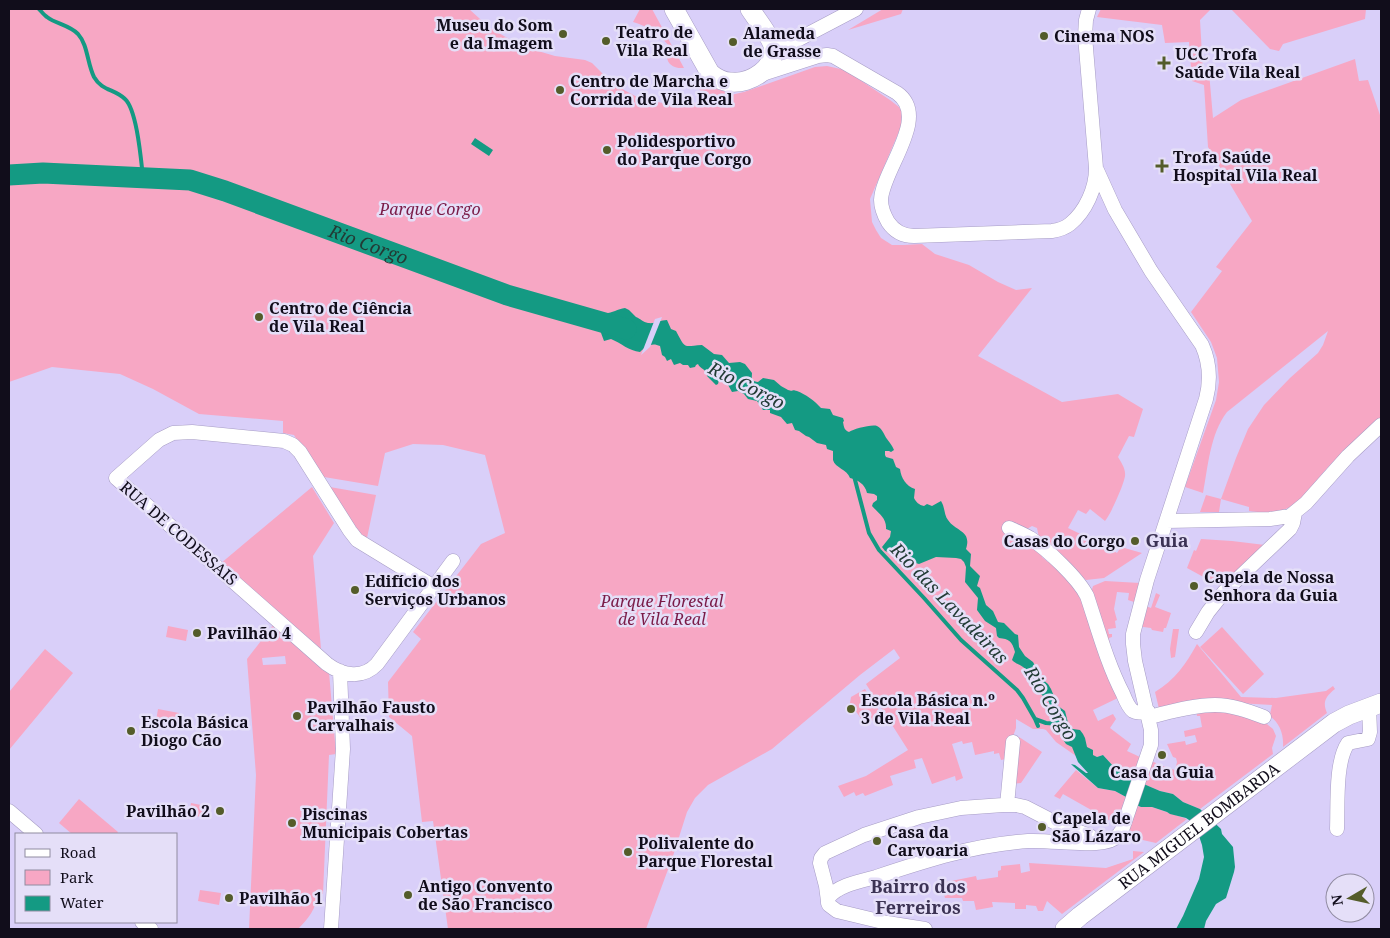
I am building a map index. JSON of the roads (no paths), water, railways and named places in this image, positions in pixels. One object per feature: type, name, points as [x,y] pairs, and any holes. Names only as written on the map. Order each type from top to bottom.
[{"type":"main road","points":[[674,9],[703,64],[716,78],[732,83],[742,82],[758,76],[766,69],[772,56],[772,45],[768,36],[750,9]]},
{"type":"main road","name":"RUA MIGUEL BOMBARDA","points":[[1065,929],[1334,723],[1346,716],[1375,705]]},
{"type":"street","points":[[768,36],[784,40],[797,40],[856,9]]},
{"type":"street","points":[[758,76],[826,55],[839,59],[904,99],[909,110],[908,127],[884,186],[881,201],[883,212],[888,222],[905,235],[1059,230],[1070,224],[1083,208],[1093,189],[1096,168],[1085,36],[1089,9]]},
{"type":"street","points":[[828,902],[829,897],[834,892],[846,886],[959,851],[1027,842],[1098,843],[1114,839],[1121,833],[1124,826],[1152,740],[1148,714],[1135,661],[1133,634],[1142,594],[1206,399],[1209,384],[1209,364],[1205,350],[1198,337],[1154,275],[1115,210],[1096,168]]},
{"type":"street","points":[[1166,521],[1277,519],[1290,516],[1306,503],[1348,456],[1381,425]]},
{"type":"street","name":"RUA DE CODESSAIS","points":[[340,671],[323,660],[116,478],[159,440],[173,433],[192,432],[284,441],[300,452],[357,540],[434,587]]},
{"type":"street","points":[[1196,632],[1208,612],[1224,592],[1290,529],[1295,513]]},
{"type":"street","points":[[1009,528],[1037,544],[1080,585],[1087,596],[1114,675],[1126,702],[1136,712],[1148,714],[1215,705],[1236,708],[1264,717]]},
{"type":"street","points":[[331,929],[343,749],[340,671],[360,674],[374,667],[454,561]]},
{"type":"street","points":[[1337,829],[1342,758],[1348,743],[1368,738],[1375,705]]},
{"type":"street","points":[[1007,805],[1013,742]]},
{"type":"street","points":[[925,929],[888,923],[840,912],[832,908],[828,902],[820,863],[822,856],[828,851],[864,835],[929,814],[961,808],[1007,805],[1025,807],[1056,823],[1090,836],[1098,843]]},
{"type":"street","points":[[9,811],[35,833]]},
{"type":"water","points":[[475,138],[493,150],[489,156],[471,144]]},
{"type":"water","points":[[625,308],[646,323],[667,320],[671,329],[676,331],[686,346],[702,345],[714,354],[722,355],[729,363],[740,362],[745,364],[752,373],[754,381],[758,382],[763,378],[774,380],[788,390],[795,390],[803,394],[821,408],[830,409],[833,415],[843,418],[844,428],[849,432],[871,426],[877,426],[881,429],[894,450],[891,452],[885,451],[885,455],[893,459],[896,467],[900,469],[904,481],[915,489],[914,498],[916,501],[924,506],[927,504],[932,506],[941,501],[948,520],[967,538],[966,549],[971,554],[970,566],[980,576],[977,586],[980,588],[986,605],[993,611],[998,622],[1004,623],[1018,635],[1019,647],[1025,656],[1033,662],[1042,679],[1048,684],[1058,706],[1065,711],[1069,727],[1080,730],[1085,738],[1087,747],[1093,750],[1093,755],[1097,757],[1103,755],[1114,767],[1132,779],[1160,791],[1173,794],[1183,802],[1200,809],[1221,829],[1222,834],[1233,847],[1235,867],[1226,898],[1216,904],[1206,921],[1204,929],[1176,929],[1199,879],[1204,857],[1197,830],[1186,818],[1152,807],[1141,807],[1115,791],[1098,788],[1071,764],[1088,773],[1078,762],[1072,747],[1066,744],[1052,720],[1049,702],[1039,692],[1038,683],[1025,669],[1012,660],[1015,652],[1013,645],[1008,640],[999,638],[996,628],[985,621],[977,610],[978,598],[965,582],[966,567],[964,562],[956,558],[936,557],[919,564],[905,560],[900,563],[882,547],[890,537],[891,531],[886,529],[884,519],[872,506],[877,500],[877,496],[867,493],[861,483],[850,478],[834,463],[833,451],[827,449],[826,445],[817,443],[795,430],[792,423],[787,424],[781,417],[770,413],[770,410],[763,410],[757,401],[748,399],[738,391],[732,392],[723,380],[719,380],[716,385],[698,364],[690,368],[688,365],[680,363],[674,365],[671,359],[667,361],[662,355],[660,346],[649,345],[640,352],[629,349],[611,339],[604,341],[597,322],[601,315]]},
{"type":"waterway","points":[[39,9],[51,19],[78,34],[84,43],[92,72],[97,82],[121,96],[129,105],[133,113],[138,136],[143,177]]},
{"type":"waterway","name":"Rio Corgo","points":[[9,175],[43,173],[190,180],[225,191],[507,295],[626,329]]},
{"type":"waterway","name":"Rio das Lavadeiras","points":[[854,476],[869,533],[879,550],[961,640],[1017,690],[1035,719],[1046,723],[1060,724]]},
{"type":"waterway","name":"Rio das Lavadeiras","points":[[1035,719],[1038,726]]},
{"type":"place","name":"Museu do Som e da Imagem","points":[[563,34]]},
{"type":"place","name":"Cinema NOS","points":[[1044,36]]},
{"type":"place","name":"Teatro de Vila Real","points":[[606,41]]},
{"type":"place","name":"Alameda de Grasse","points":[[733,42]]},
{"type":"place","name":"UCC Trofa Saúde Vila Real","points":[[1164,63]]},
{"type":"place","name":"Centro de Marcha e Corrida de Vila Real","points":[[560,90]]},
{"type":"place","name":"Polidesportivo do Parque Corgo","points":[[607,150]]},
{"type":"place","name":"Trofa Saúde Hospital Vila Real","points":[[1162,166]]},
{"type":"place","name":"Centro de Ciência de Vila Real","points":[[259,317]]},
{"type":"place","name":"Casas do Corgo","points":[[1135,541]]},
{"type":"place","name":"Capela de Nossa Senhora da Guia","points":[[1194,586]]},
{"type":"place","name":"Edifício dos Serviços Urbanos","points":[[355,590]]},
{"type":"place","name":"Pavilhão 4","points":[[197,633]]},
{"type":"place","name":"Escola Básica n.º 3 de Vila Real","points":[[851,709]]},
{"type":"place","name":"Pavilhão Fausto Carvalhais","points":[[297,716]]},
{"type":"place","name":"Escola Básica Diogo Cão","points":[[131,731]]},
{"type":"place","name":"Casa da Guia","points":[[1162,755]]},
{"type":"place","name":"Pavilhão 2","points":[[220,811]]},
{"type":"place","name":"Piscinas Municipais Cobertas","points":[[292,823]]},
{"type":"place","name":"Capela de São Lázaro","points":[[1042,827]]},
{"type":"place","name":"Casa da Carvoaria","points":[[877,841]]},
{"type":"place","name":"Polivalente do Parque Florestal","points":[[628,852]]},
{"type":"place","name":"Antigo Convento de São Francisco","points":[[408,895]]},
{"type":"place","name":"Pavilhão 1","points":[[229,898]]},
{"type":"district","name":"Guia","points":[[1167,540]]},
{"type":"district","name":"Bairro dos Ferreiros","points":[[918,896]]},
{"type":"park label","name":"Parque Corgo","points":[[430,209]]},
{"type":"park label","name":"Parque Florestal de Vila Real","points":[[662,610]]}]
